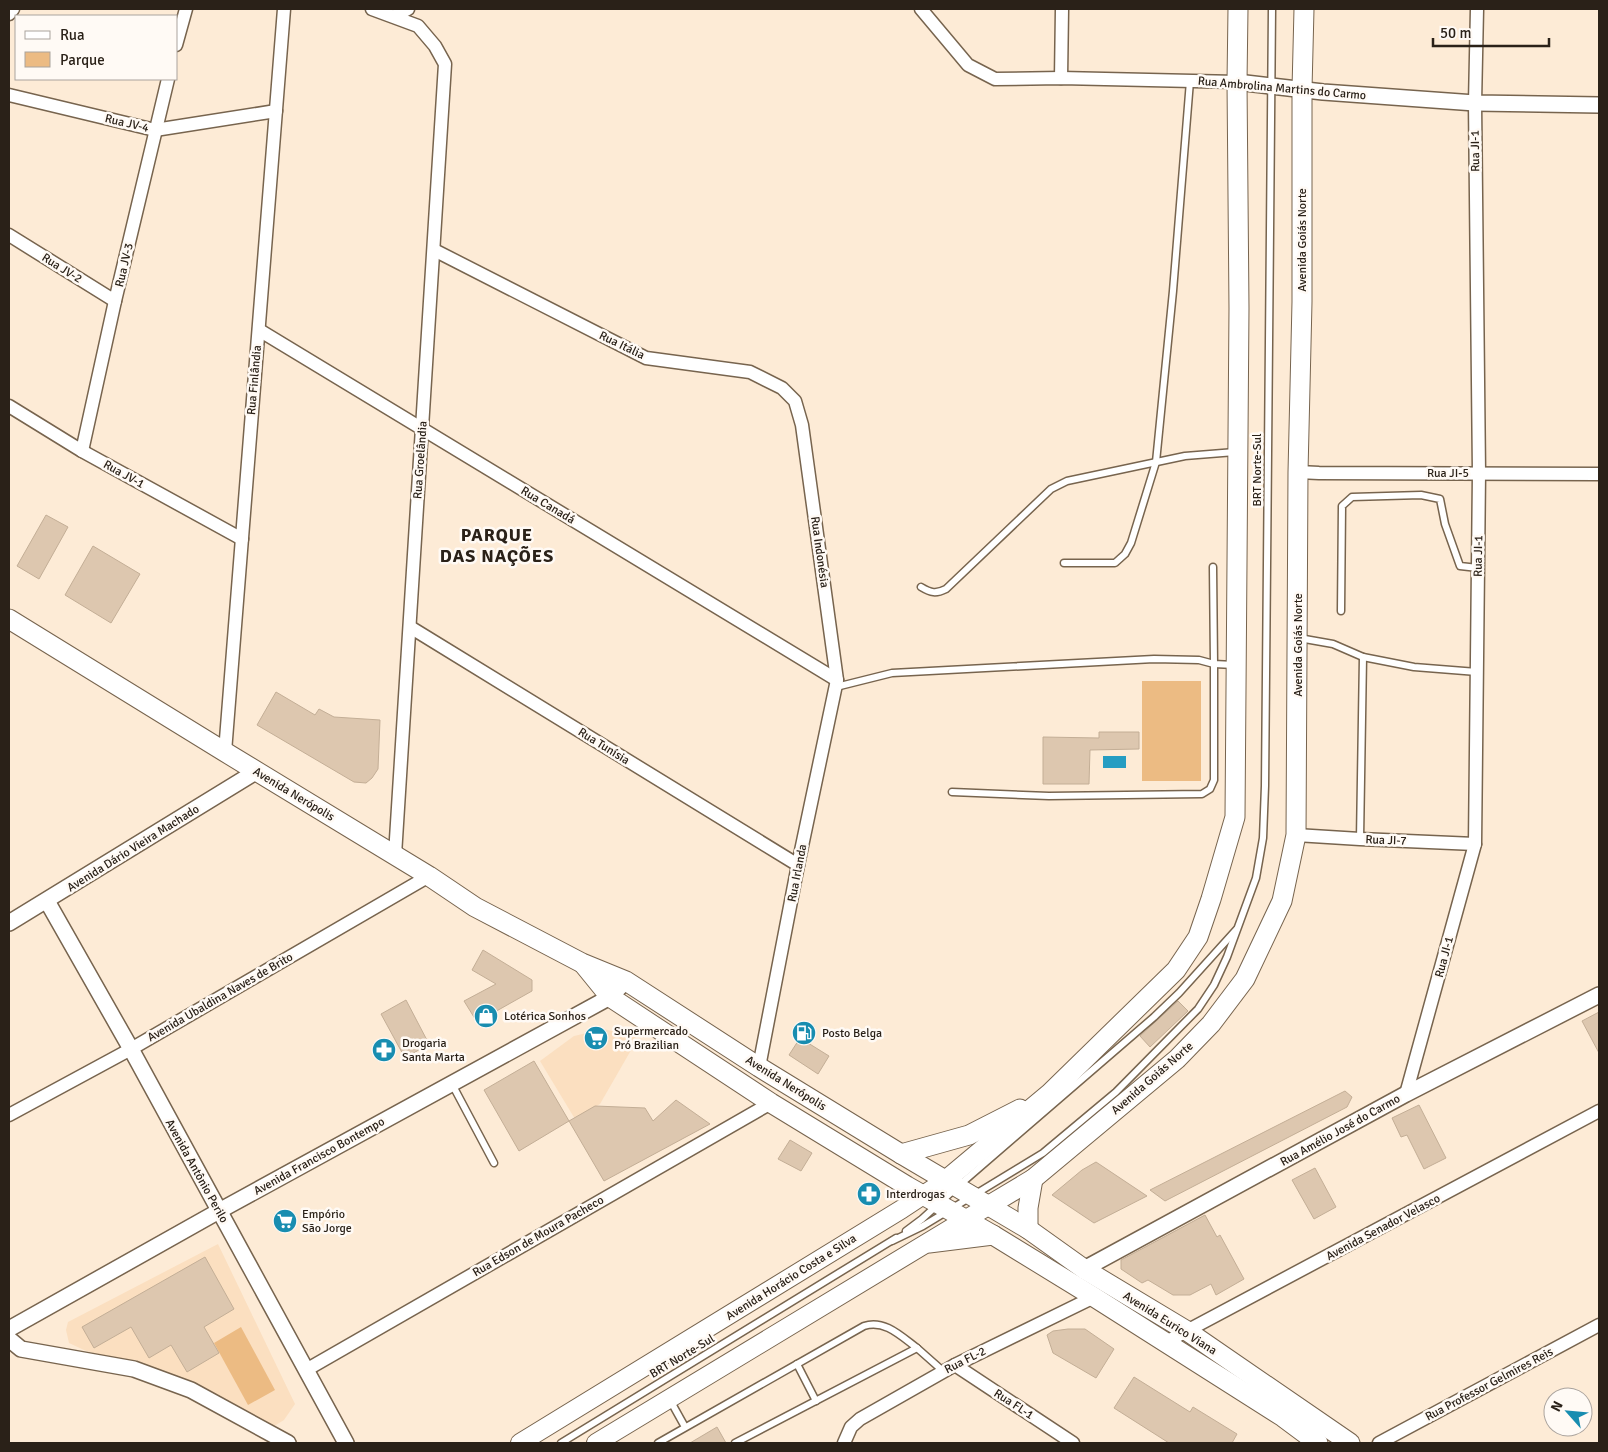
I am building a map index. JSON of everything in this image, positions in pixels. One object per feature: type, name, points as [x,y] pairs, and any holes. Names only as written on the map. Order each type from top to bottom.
[{"type":"main road","points":[[901,1154],[969,1135],[1050,1093],[1176,970],[1198,937],[1211,899],[1235,817],[1240,308],[1238,9]]},
{"type":"main road","name":"Avenida Goiás Norte","points":[[1033,1179],[1177,1060],[1211,1024],[1245,979],[1282,901],[1296,834],[1298,472],[1302,302],[1304,9]]},
{"type":"main road","name":"Avenida Nerópolis","points":[[9,618],[429,876],[475,907],[582,963],[626,981],[759,1066],[966,1192]]},
{"type":"main road","name":"Avenida Nerópolis","points":[[582,963],[610,997],[771,1103],[944,1208]]},
{"type":"main road","name":"Avenida Horácio Costa e Silva","points":[[520,1443],[944,1208],[966,1192],[1050,1093]]},
{"type":"main road","points":[[1028,1229],[1028,1208],[1033,1179]]},
{"type":"main road","name":"Avenida Horácio Costa e Silva","points":[[596,1443],[929,1243],[944,1208],[966,1192],[1033,1179]]},
{"type":"main road","name":"Avenida Eurico Viana","points":[[966,1192],[1028,1229],[1084,1269],[1187,1331],[1350,1443]]},
{"type":"main road","name":"Avenida Eurico Viana","points":[[944,1208],[993,1235],[1166,1342],[1283,1417],[1318,1443]]},
{"type":"main road","points":[[929,1243],[993,1235]]},
{"type":"street","points":[[9,14],[13,9]]},
{"type":"street","points":[[178,38],[186,9]]},
{"type":"street","name":"Rua Finlândia","points":[[225,752],[284,9]]},
{"type":"street","points":[[372,9],[395,16],[408,9]]},
{"type":"street","name":"Rua Ambrolina Martins do Carmo","points":[[921,9],[968,65],[995,79],[1061,78],[1237,82],[1323,92],[1475,102],[1599,105]]},
{"type":"street","points":[[1061,78],[1062,9]]},
{"type":"street","name":"Rua JI-1","points":[[1406,1094],[1475,844],[1479,473],[1475,102],[1477,9]]},
{"type":"street","name":"Rua Groelândia","points":[[395,16],[418,26],[435,46],[445,64],[395,855]]},
{"type":"street","name":"Rua JV-3","points":[[82,451],[115,301],[168,80]]},
{"type":"street","name":"Rua JV-4","points":[[9,95],[155,130],[276,110]]},
{"type":"street","name":"Rua JV-2","points":[[9,235],[115,301]]},
{"type":"street","name":"Rua Itália","points":[[434,250],[646,358],[750,372],[782,388],[794,402],[802,425]]},
{"type":"street","name":"Rua Canadá","points":[[258,330],[837,683]]},
{"type":"street","name":"Rua JV-1","points":[[9,406],[82,451],[242,539]]},
{"type":"street","name":"Rua Indonésia","points":[[802,425],[837,683]]},
{"type":"street","name":"Rua JI-5","points":[[1298,472],[1599,474]]},
{"type":"street","name":"Rua Tunísia","points":[[410,627],[798,865]]},
{"type":"street","name":"Rua Irlanda","points":[[759,1066],[798,865],[837,683]]},
{"type":"street","name":"Avenida Dário Vieira Machado","points":[[9,923],[257,771]]},
{"type":"street","name":"Rua JI-7","points":[[1296,834],[1475,844]]},
{"type":"street","name":"Avenida Ubaldina Naves de Brito","points":[[9,1115],[131,1049],[429,876]]},
{"type":"street","name":"Avenida Antônio Perilo","points":[[47,901],[131,1049],[346,1443]]},
{"type":"street","name":"Avenida Francisco Bontempo","points":[[9,1329],[219,1211],[610,997],[626,981]]},
{"type":"street","name":"Rua Amélio José do Carmo","points":[[1084,1269],[1406,1094],[1599,994]]},
{"type":"street","name":"Rua Edson de Moura Pacheco","points":[[306,1370],[771,1103]]},
{"type":"street","name":"Avenida Senador Velasco","points":[[1166,1342],[1599,1111]]},
{"type":"street","name":"Rua FL-2","points":[[845,1440],[851,1427],[860,1419],[949,1368],[1094,1297]]},
{"type":"street","name":"Rua Professor Gelmires Reis","points":[[1379,1443],[1599,1325]]},
{"type":"street","points":[[9,1340],[21,1349],[134,1369],[192,1390],[288,1443]]},
{"type":"street","name":"Rua FL-1","points":[[949,1368],[1073,1443]]},
{"type":"lane","name":"BRT Norte-Sul","points":[[966,1192],[1043,1153],[1116,1092],[1198,1009],[1214,985],[1227,957],[1256,878],[1263,838],[1265,786],[1272,9]]},
{"type":"lane","points":[[1064,563],[1116,563],[1125,554],[1131,543],[1156,462],[1173,291],[1190,81]]},
{"type":"lane","points":[[921,587],[930,593],[938,593],[946,589],[1052,489],[1067,481],[1185,456],[1238,452]]},
{"type":"lane","points":[[1341,611],[1342,506],[1352,497],[1421,495],[1440,499],[1445,524],[1460,566],[1478,568]]},
{"type":"lane","points":[[952,792],[1049,796],[1202,794],[1210,789],[1214,780],[1213,567]]},
{"type":"lane","points":[[1298,638],[1333,644],[1363,657],[1414,667],[1477,672]]},
{"type":"lane","points":[[1360,839],[1363,657]]},
{"type":"lane","points":[[837,683],[902,672],[1154,659],[1199,660],[1214,664],[1236,665]]},
{"type":"lane","points":[[966,1192],[1154,1017],[1238,927]]},
{"type":"lane","points":[[452,1084],[494,1163]]},
{"type":"lane","points":[[892,1241],[922,1220],[944,1208]]},
{"type":"lane","points":[[892,1241],[923,1226],[944,1208]]},
{"type":"lane","name":"BRT Norte-Sul","points":[[561,1443],[892,1241]]},
{"type":"lane","points":[[658,1443],[872,1323],[893,1330],[949,1368]]},
{"type":"lane","points":[[735,1443],[917,1348]]},
{"type":"lane","points":[[797,1364],[816,1401]]},
{"type":"lane","points":[[669,1398],[685,1427]]},
{"type":"shaded area","points":[[604,1029],[638,1038],[600,1104],[575,1119],[540,1061],[574,1036]]},
{"type":"shaded area","points":[[218,1244],[295,1404],[284,1420],[271,1428],[188,1384],[84,1350],[69,1343],[66,1330],[68,1322]]},
{"type":"green space","points":[[1142,681],[1201,681],[1201,781],[1142,781]]},
{"type":"green space","points":[[241,1327],[275,1390],[248,1405],[214,1343]]},
{"type":"water","points":[[1103,756],[1126,756],[1126,768],[1103,768]]},
{"type":"building","points":[[46,515],[68,527],[39,579],[17,566]]},
{"type":"building","points":[[93,546],[140,574],[111,623],[65,595]]},
{"type":"building","points":[[276,692],[315,715],[319,709],[334,717],[380,720],[378,769],[372,778],[366,783],[354,782],[257,725]]},
{"type":"building","points":[[1099,732],[1139,732],[1139,749],[1090,750],[1089,784],[1043,784],[1043,737],[1099,738]]},
{"type":"building","points":[[483,950],[532,980],[532,991],[477,1022],[464,1001],[496,984],[472,970]]},
{"type":"building","points":[[406,1000],[429,1044],[405,1058],[381,1014]]},
{"type":"building","points":[[1178,1001],[1188,1011],[1150,1047],[1140,1036]]},
{"type":"building","points":[[1599,1012],[1599,1053],[1582,1021]]},
{"type":"building","points":[[800,1038],[829,1056],[818,1074],[789,1055]]},
{"type":"building","points":[[534,1061],[569,1121],[519,1151],[484,1090]]},
{"type":"building","points":[[1345,1091],[1352,1097],[1347,1107],[1165,1201],[1150,1190]]},
{"type":"building","points":[[676,1100],[710,1124],[604,1181],[569,1121],[595,1106],[645,1108],[653,1121]]},
{"type":"building","points":[[1419,1105],[1446,1158],[1424,1169],[1407,1135],[1401,1137],[1392,1118]]},
{"type":"building","points":[[790,1140],[812,1153],[801,1171],[778,1159]]},
{"type":"building","points":[[1096,1162],[1147,1196],[1094,1223],[1052,1195],[1082,1170]]},
{"type":"building","points":[[1315,1168],[1336,1207],[1314,1219],[1292,1180]]},
{"type":"building","points":[[1205,1215],[1217,1237],[1220,1235],[1244,1279],[1216,1295],[1211,1284],[1190,1295],[1173,1295],[1148,1280],[1142,1283],[1121,1269],[1121,1260]]},
{"type":"building","points":[[205,1257],[234,1309],[204,1327],[219,1353],[187,1372],[171,1345],[149,1358],[131,1327],[94,1348],[82,1327]]},
{"type":"building","points":[[1085,1329],[1114,1349],[1096,1378],[1053,1353],[1047,1335],[1053,1331]]},
{"type":"building","points":[[1134,1377],[1190,1412],[1193,1407],[1237,1434],[1232,1443],[1169,1443],[1114,1408]]},
{"type":"building","points":[[717,1427],[726,1443],[690,1443]]},
{"type":"place","name":"Lotérica Sonhos","points":[[486,1016]]},
{"type":"place","name":"Posto Belga","points":[[804,1033]]},
{"type":"place","name":"Supermercado Pró Brazilian","points":[[596,1038]]},
{"type":"place","name":"Drogaria Santa Marta","points":[[384,1050]]},
{"type":"place","name":"Interdrogas","points":[[869,1194]]},
{"type":"place","name":"Empório São Jorge","points":[[285,1221]]},
{"type":"district","name":"PARQUE DAS NAÇÕES","points":[[497,545]]}]
